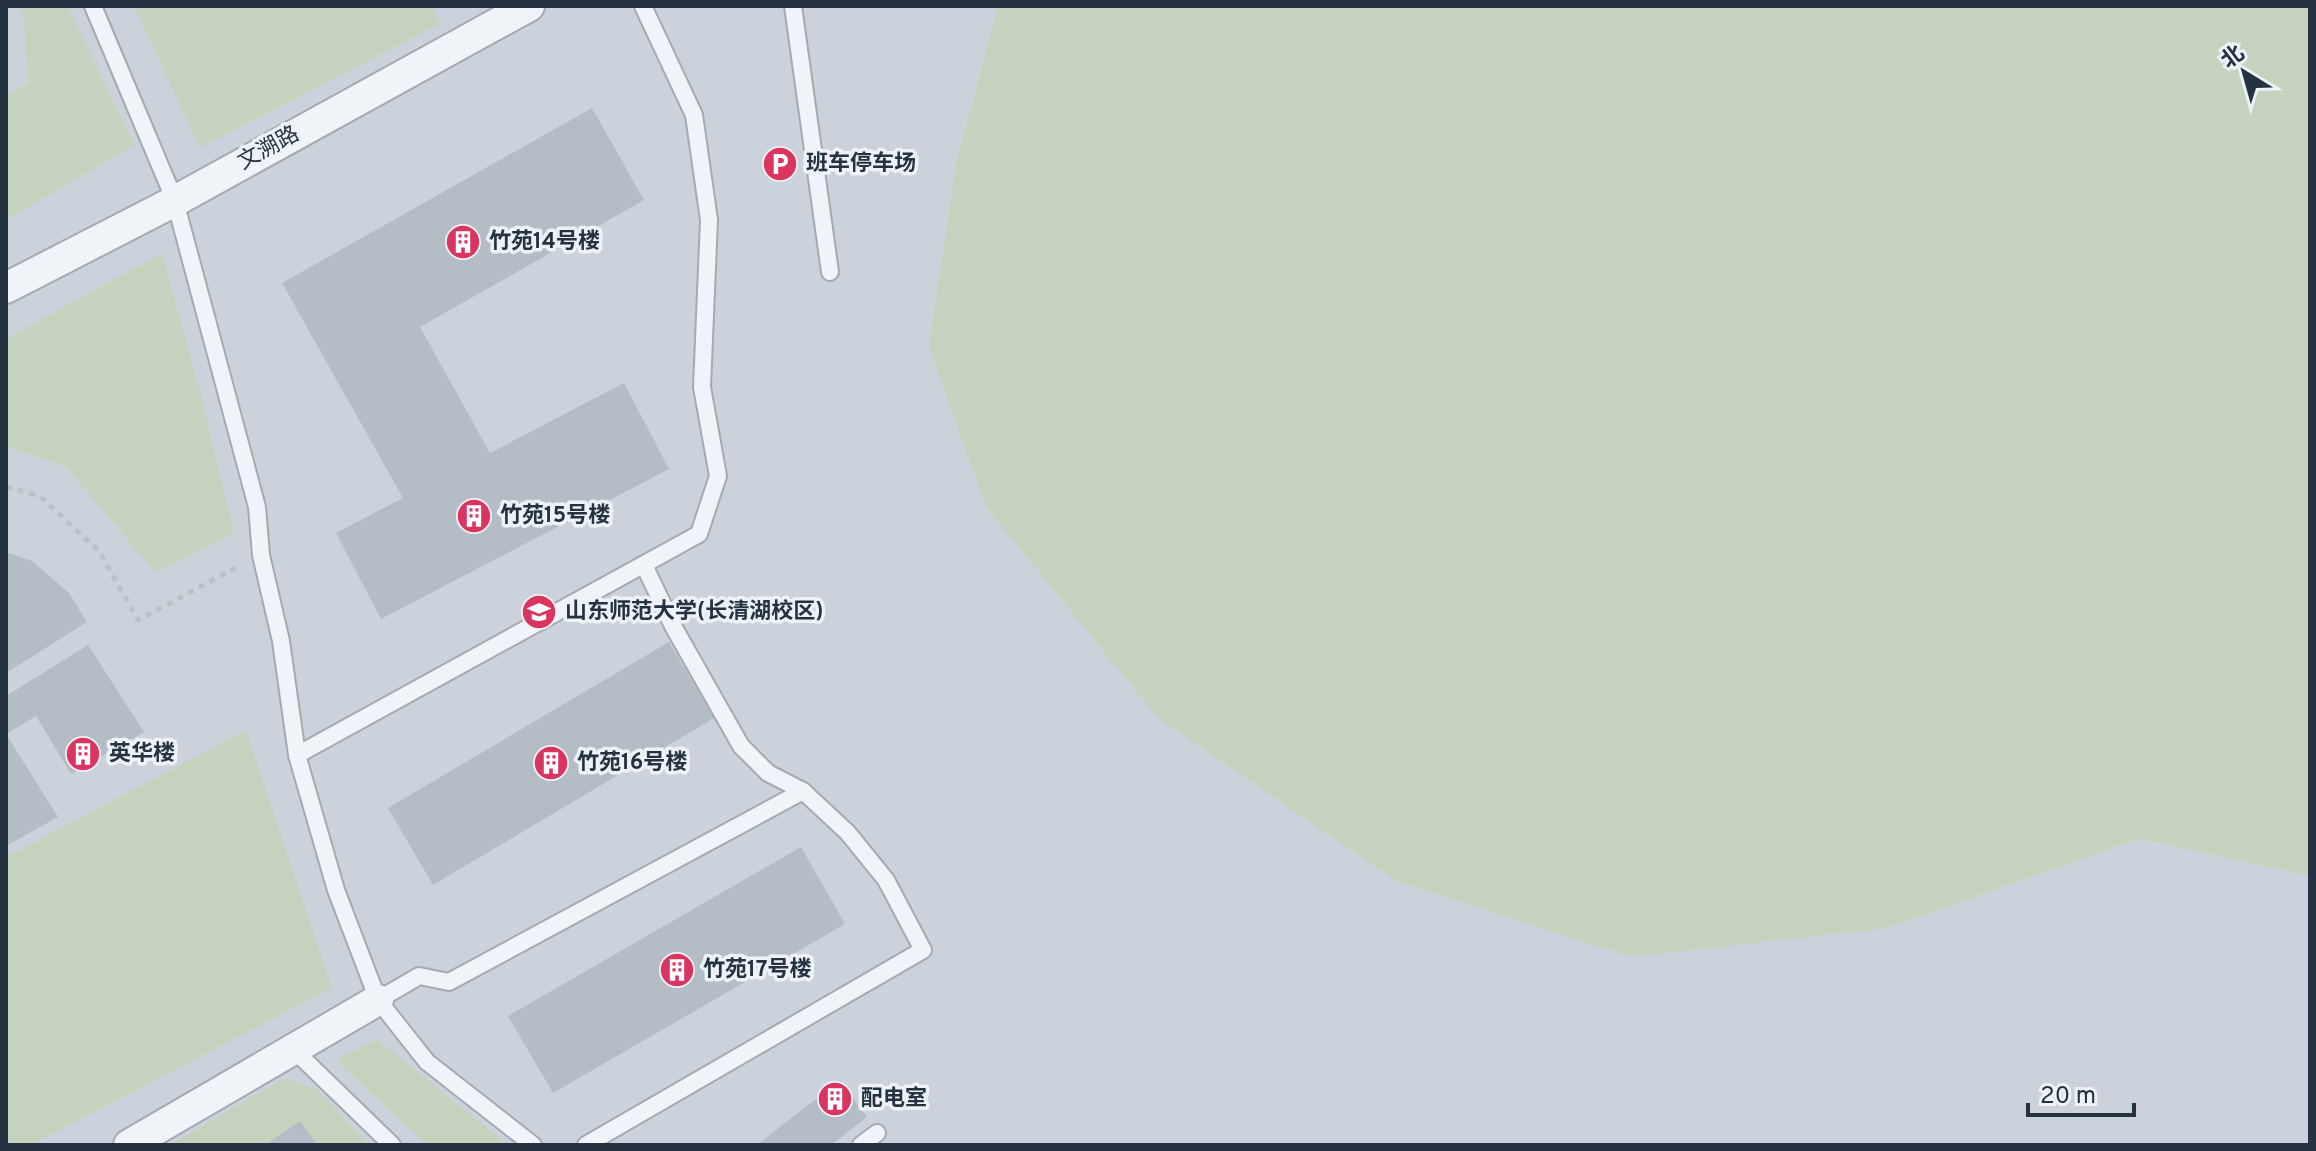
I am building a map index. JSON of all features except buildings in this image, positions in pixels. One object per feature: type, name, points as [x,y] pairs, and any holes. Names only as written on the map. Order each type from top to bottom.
[{"type":"street","name":"文溯路","points":[[6,288],[175,201],[529,6]]},
{"type":"street","points":[[129,1145],[378,1000]]},
{"type":"lane","points":[[93,6],[175,201],[257,507],[261,555],[281,641],[297,755],[336,890],[378,1000],[427,1062],[533,1145]]},
{"type":"lane","points":[[297,755],[699,534],[718,476],[702,387],[709,220],[694,115],[643,6]]},
{"type":"lane","points":[[793,6],[830,272]]},
{"type":"lane","points":[[586,1145],[923,950],[886,880],[848,833],[803,791],[768,773],[741,746],[673,626],[644,565]]},
{"type":"lane","points":[[378,1000],[419,976],[449,982],[803,791]]},
{"type":"lane","points":[[295,1051],[392,1145]]},
{"type":"lane","points":[[861,1145],[877,1133]]},
{"type":"path","points":[[6,487],[40,496],[99,551],[138,620],[261,555]]},
{"type":"shaded area","name":"山东师范大学(长清湖校区)","points":[[6,6],[998,6],[956,163],[930,347],[1888,928],[2139,839],[2310,876],[2310,1145],[6,1145]]},
{"type":"green space","points":[[18,6],[67,6],[135,145],[6,220],[6,96],[28,84],[24,15]]},
{"type":"green space","points":[[134,6],[432,6],[440,24],[200,148]]},
{"type":"green space","points":[[998,6],[2310,6],[2310,876],[2139,839],[1888,928],[1631,957],[1396,881],[1158,718],[986,507],[929,347],[956,163]]},
{"type":"green space","points":[[162,253],[234,533],[156,573],[66,467],[6,447],[6,339]]},
{"type":"green space","points":[[246,730],[332,988],[31,1145],[6,1145],[6,857]]},
{"type":"green space","points":[[377,1039],[508,1145],[426,1145],[336,1060]]},
{"type":"green space","points":[[285,1078],[316,1089],[370,1145],[317,1145],[300,1121],[265,1145],[169,1145]]},
{"type":"place","name":"班车停车场","points":[[780,164]]},
{"type":"place","name":"竹苑14号楼","points":[[463,242]]},
{"type":"place","name":"竹苑15号楼","points":[[474,516]]},
{"type":"place","name":"山东师范大学(长清湖校区)","points":[[539,612]]},
{"type":"place","name":"英华楼","points":[[83,754]]},
{"type":"place","name":"竹苑16号楼","points":[[551,763]]},
{"type":"place","name":"竹苑17号楼","points":[[677,970]]},
{"type":"place","name":"配电室","points":[[835,1099]]}]
